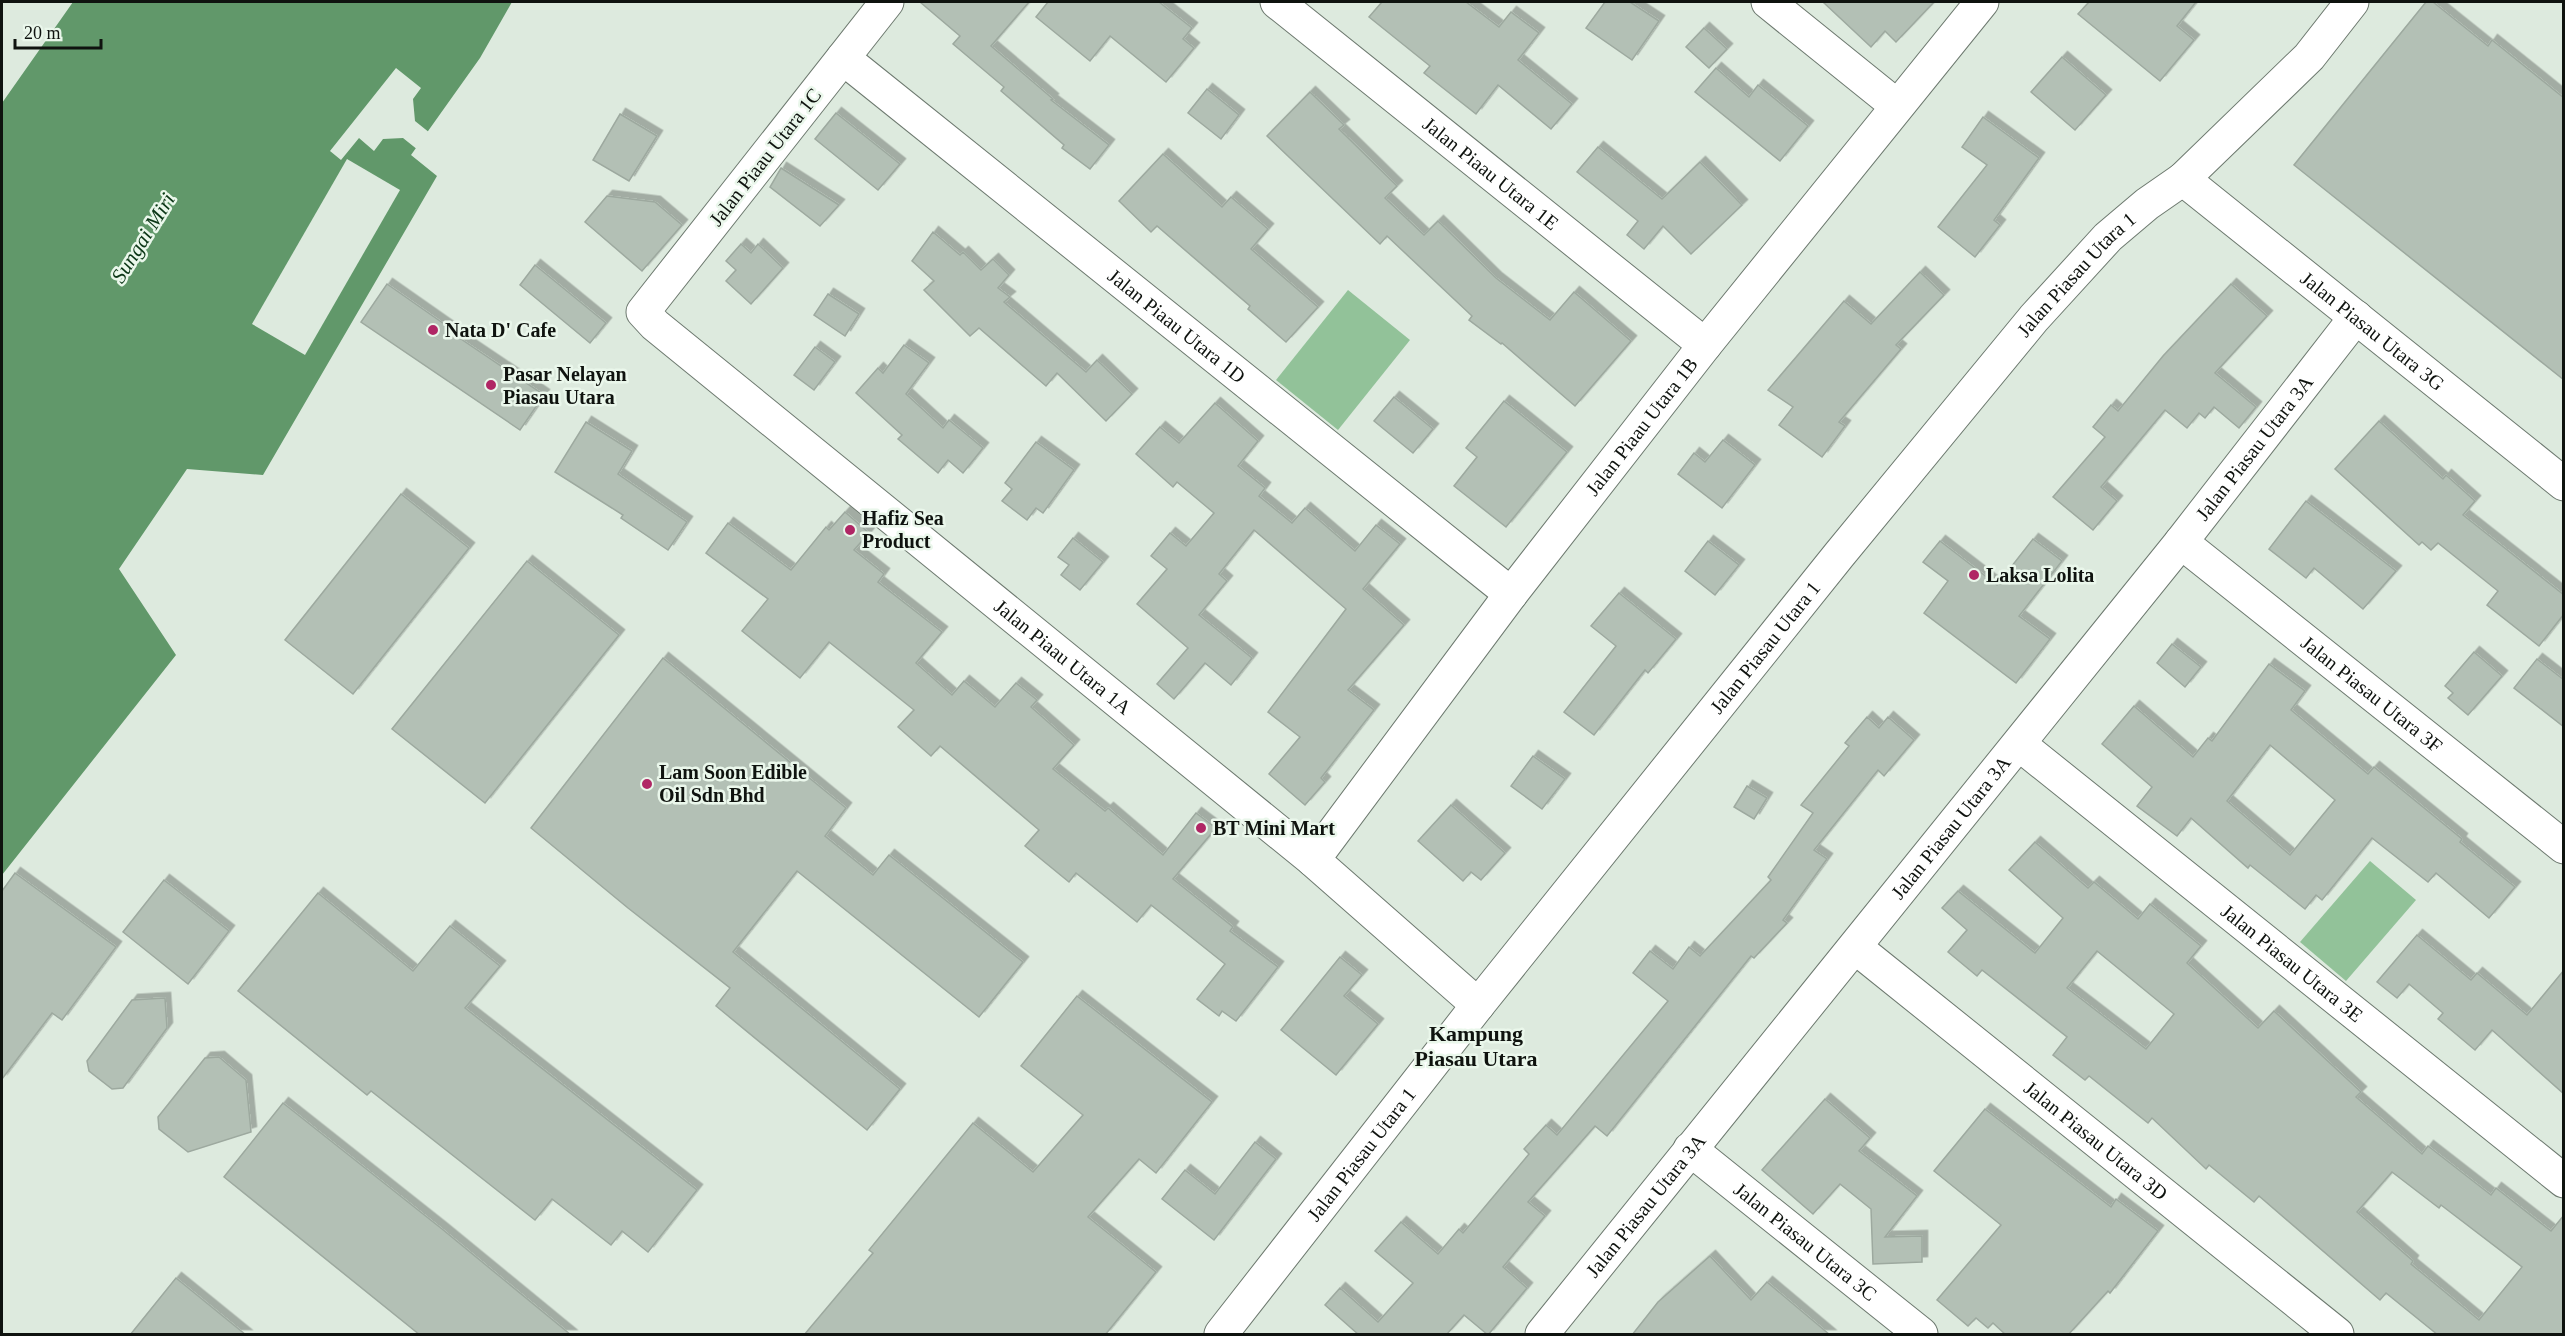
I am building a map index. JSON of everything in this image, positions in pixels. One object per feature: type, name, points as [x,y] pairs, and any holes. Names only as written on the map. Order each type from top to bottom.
[{"type":"street","name":"Jalan Piaau Utara 1C","points":[[643,312],[887,2]]},
{"type":"street","name":"Jalan Piaau Utara 1E","points":[[1277,2],[1705,345]]},
{"type":"street","points":[[1768,2],[1897,106]]},
{"type":"street","name":"Jalan Piaau Utara 1B","points":[[1313,860],[1510,594],[1705,345],[1982,2]]},
{"type":"street","name":"Jalan Piasau Utara 1","points":[[1221,1335],[1478,1005],[1846,547],[2034,318],[2108,237],[2147,204],[2183,179],[2308,57],[2352,2]]},
{"type":"street","name":"Jalan Piaau Utara 1D","points":[[843,58],[1510,594]]},
{"type":"street","name":"Jalan Piasau Utara 3G","points":[[2183,179],[2564,484]]},
{"type":"street","name":"Jalan Piaau Utara 1A","points":[[643,312],[655,325],[1313,860],[1478,1005]]},
{"type":"street","name":"Jalan Piasau Utara 3A","points":[[1542,1335],[2181,542],[2356,317]]},
{"type":"street","name":"Jalan Piasau Utara 3F","points":[[2181,542],[2564,846]]},
{"type":"street","name":"Jalan Piasau Utara 3E","points":[[2019,744],[2564,1181]]},
{"type":"street","name":"Jalan Piasau Utara 3D","points":[[1855,946],[2337,1335]]},
{"type":"street","name":"Jalan Piasau Utara 3C","points":[[1690,1149],[1921,1335]]},
{"type":"shaded area","points":[[1348,290],[1410,340],[1338,430],[1276,380]]},
{"type":"shaded area","points":[[2370,861],[2416,900],[2346,981],[2300,942]]},
{"type":"water","name":"Sungai Miri","points":[[73,2],[512,2],[480,58],[411,155],[437,176],[263,475],[187,469],[119,569],[176,655],[2,875],[2,103]]},
{"type":"pier","points":[[396,68],[421,88],[413,99],[415,121],[430,133],[418,150],[403,138],[383,139],[374,151],[359,138],[341,160],[330,151]]},
{"type":"pier","points":[[347,159],[400,190],[305,355],[252,324]]},
{"type":"building","points":[[920,2],[1029,2],[991,46],[1053,99],[1051,100],[1109,145],[1090,169],[1062,148],[1064,145],[1001,91],[1004,87],[953,44],[960,36]]},
{"type":"building","points":[[1048,2],[1159,2],[1192,28],[1183,39],[1194,48],[1166,82],[1110,36],[1090,61],[1036,17]]},
{"type":"building","points":[[1382,2],[1466,2],[1499,27],[1511,12],[1539,33],[1518,60],[1572,104],[1551,129],[1498,85],[1476,114],[1424,73],[1430,66],[1369,17]]},
{"type":"building","points":[[1605,2],[1630,2],[1659,21],[1632,60],[1586,28]]},
{"type":"building","points":[[1823,2],[1934,2],[1896,42],[1885,31],[1871,47]]},
{"type":"building","points":[[2089,2],[2196,2],[2177,26],[2194,40],[2160,81],[2078,14]]},
{"type":"building","points":[[2426,2],[2433,2],[2488,46],[2492,40],[2564,98],[2564,380],[2294,165]]},
{"type":"building","points":[[1704,28],[1727,49],[1709,68],[1686,47]]},
{"type":"building","points":[[2062,57],[2106,95],[2075,130],[2031,92]]},
{"type":"building","points":[[1716,68],[1749,97],[1758,85],[1808,126],[1780,161],[1695,92]]},
{"type":"building","points":[[1207,89],[1239,115],[1221,139],[1188,113]]},
{"type":"building","points":[[1310,92],[1344,125],[1339,129],[1397,186],[1385,198],[1424,235],[1438,221],[1496,278],[1550,320],[1574,292],[1631,341],[1575,406],[1502,343],[1469,320],[1472,316],[1387,236],[1380,244],[1267,136]]},
{"type":"building","points":[[836,113],[900,164],[878,190],[815,139]]},
{"type":"building","points":[[620,114],[657,136],[629,181],[593,160]]},
{"type":"building","points":[[1983,117],[2039,158],[1994,220],[2000,225],[1975,257],[1938,227],[1987,165],[1962,147]]},
{"type":"building","points":[[1598,147],[1662,199],[1700,162],[1742,205],[1691,254],[1663,226],[1644,249],[1627,235],[1638,221],[1577,172]]},
{"type":"building","points":[[1163,154],[1222,207],[1231,197],[1268,229],[1251,249],[1318,307],[1286,342],[1248,309],[1250,306],[1157,226],[1151,232],[1119,201]]},
{"type":"building","points":[[781,168],[839,205],[820,226],[770,187]]},
{"type":"building","points":[[607,196],[655,202],[682,225],[642,271],[585,222]]},
{"type":"building","points":[[933,232],[960,255],[963,252],[981,270],[993,259],[1009,275],[998,288],[1010,297],[1004,302],[1086,372],[1097,360],[1132,394],[1106,421],[1057,373],[1046,386],[979,328],[970,336],[924,290],[934,281],[912,261]]},
{"type":"building","points":[[741,244],[751,253],[758,244],[783,268],[751,304],[726,281],[736,270],[726,261]]},
{"type":"building","points":[[535,265],[606,323],[590,343],[520,285]]},
{"type":"building","points":[[1920,272],[1944,295],[1896,345],[1901,349],[1839,422],[1845,426],[1822,457],[1779,425],[1793,407],[1768,390],[1844,301],[1871,324]]},
{"type":"building","points":[[387,284],[457,333],[455,335],[544,395],[520,430],[361,322]]},
{"type":"building","points":[[2231,284],[2267,316],[2215,373],[2256,407],[2239,428],[2214,407],[2205,418],[2199,413],[2187,428],[2165,410],[2101,487],[2117,501],[2093,530],[2053,497],[2105,437],[2093,427],[2111,405],[2118,411],[2163,356]]},
{"type":"building","points":[[828,294],[859,314],[845,336],[814,315]]},
{"type":"building","points":[[904,345],[929,363],[906,394],[943,428],[949,420],[983,448],[963,473],[948,460],[938,473],[898,439],[902,435],[856,393],[878,368],[883,373]]},
{"type":"building","points":[[815,347],[835,362],[814,390],[794,375]]},
{"type":"building","points":[[1394,397],[1433,429],[1413,453],[1374,421]]},
{"type":"building","points":[[1504,401],[1567,452],[1506,527],[1454,486],[1477,457],[1466,448]]},
{"type":"building","points":[[1215,403],[1258,441],[1238,466],[1265,488],[1259,496],[1292,523],[1305,508],[1355,551],[1376,525],[1400,544],[1363,589],[1404,625],[1348,690],[1374,710],[1321,778],[1325,782],[1305,805],[1269,774],[1300,737],[1268,712],[1346,609],[1254,530],[1219,574],[1227,581],[1199,615],[1252,658],[1231,685],[1205,663],[1174,699],[1157,684],[1188,648],[1137,604],[1167,569],[1151,556],[1170,533],[1186,546],[1214,513],[1177,482],[1173,487],[1136,454],[1160,427],[1179,443]]},
{"type":"building","points":[[2379,421],[2443,479],[2446,475],[2475,501],[2463,515],[2564,595],[2564,614],[2539,646],[2487,605],[2498,591],[2438,543],[2431,550],[2422,542],[2419,545],[2335,469]]},
{"type":"building","points":[[586,422],[632,451],[618,474],[687,522],[668,550],[621,518],[623,515],[555,472]]},
{"type":"building","points":[[1723,440],[1755,465],[1722,508],[1678,474],[1694,453],[1705,462]]},
{"type":"building","points":[[1036,442],[1074,470],[1043,513],[1036,508],[1027,520],[1002,501],[1012,489],[1005,483]]},
{"type":"building","points":[[401,494],[469,548],[353,694],[285,640]]},
{"type":"building","points":[[2306,501],[2396,571],[2363,609],[2314,568],[2306,578],[2269,549]]},
{"type":"building","points":[[845,512],[869,533],[854,550],[884,574],[878,582],[942,632],[916,663],[952,695],[964,681],[995,707],[1016,683],[1037,700],[1031,707],[1074,745],[1053,769],[1105,811],[1108,808],[1163,855],[1196,813],[1216,828],[1173,879],[1233,927],[1230,931],[1278,967],[1236,1021],[1222,1011],[1219,1016],[1197,999],[1225,964],[1151,905],[1137,922],[1076,873],[1069,882],[1025,846],[1039,830],[940,746],[931,756],[898,727],[914,710],[829,642],[800,678],[742,631],[768,599],[706,553],[728,523],[791,570],[826,527],[829,530]]},
{"type":"building","points":[[1073,538],[1103,562],[1080,590],[1061,575],[1069,565],[1058,557]]},
{"type":"building","points":[[2033,539],[2062,561],[2019,616],[2050,639],[2016,683],[1924,613],[1948,581],[1923,562],[1940,541],[1997,585]]},
{"type":"building","points":[[1708,541],[1739,565],[1715,595],[1685,571]]},
{"type":"building","points":[[527,561],[619,635],[485,803],[392,729]]},
{"type":"building","points":[[1619,593],[1676,639],[1648,673],[1645,670],[1594,735],[1564,712],[1616,646],[1591,626]]},
{"type":"building","points":[[2172,644],[2201,667],[2185,687],[2157,663]]},
{"type":"building","points":[[2474,652],[2502,676],[2468,715],[2448,698],[2453,693],[2445,686]]},
{"type":"building","points":[[663,658],[846,808],[825,836],[873,875],[889,855],[1023,962],[979,1017],[797,871],[733,952],[900,1089],[867,1130],[716,1006],[730,988],[531,828]]},
{"type":"building","points":[[2537,659],[2564,680],[2564,727],[2514,688]]},
{"type":"building","points":[[2269,664],[2305,691],[2291,710],[2368,774],[2374,767],[2462,839],[2460,842],[2515,887],[2489,918],[2436,873],[2428,882],[2372,838],[2322,900],[2316,895],[2305,909],[2250,865],[2248,868],[2191,818],[2177,836],[2137,806],[2152,787],[2102,744],[2134,706],[2193,757],[2208,738],[2212,741]],"holes":[[[2270,745],[2335,800],[2290,855],[2227,801]]]},
{"type":"building","points":[[1867,717],[1879,728],[1888,717],[1914,740],[1884,776],[1878,770],[1814,850],[1827,859],[1783,920],[1787,923],[1754,958],[1751,956],[1607,1136],[1595,1126],[1528,1202],[1545,1216],[1503,1267],[1527,1288],[1488,1335],[1464,1315],[1446,1335],[1359,1335],[1325,1305],[1340,1288],[1378,1322],[1413,1283],[1375,1251],[1401,1222],[1438,1254],[1459,1229],[1463,1233],[1529,1154],[1524,1149],[1546,1125],[1557,1135],[1668,1001],[1633,973],[1650,951],[1673,969],[1689,947],[1700,956],[1771,880],[1768,877],[1813,813],[1801,805],[1849,746],[1845,743]]},
{"type":"building","points":[[1533,756],[1565,779],[1542,809],[1511,786]]},
{"type":"building","points":[[1747,786],[1767,798],[1754,819],[1734,807]]},
{"type":"building","points":[[1451,805],[1505,853],[1481,880],[1471,872],[1463,881],[1418,841]]},
{"type":"building","points":[[2035,842],[2088,888],[2094,882],[2138,919],[2150,904],[2201,946],[2187,963],[2258,1028],[2274,1011],[2361,1092],[2356,1097],[2422,1154],[2428,1146],[2491,1195],[2496,1188],[2551,1231],[2564,1215],[2564,1335],[2438,1335],[2386,1293],[2380,1300],[2259,1196],[2254,1202],[2209,1165],[2206,1169],[2152,1118],[2148,1123],[2089,1076],[2085,1080],[2053,1055],[2067,1037],[1982,970],[1977,976],[1948,952],[1967,930],[1942,908],[1958,891],[2035,953],[2063,918],[2009,870]],"holes":[[[2097,951],[2174,1014],[2146,1049],[2067,988]],[[2392,1172],[2439,1208],[2441,1205],[2522,1267],[2479,1320],[2411,1264],[2413,1261],[2357,1212]]]},
{"type":"building","points":[[15,873],[116,947],[62,1020],[52,1013],[2,1079],[2,891]]},
{"type":"building","points":[[164,880],[229,931],[188,984],[123,932]]},
{"type":"building","points":[[318,893],[413,971],[450,926],[500,966],[465,1008],[697,1190],[648,1252],[622,1231],[611,1245],[552,1199],[535,1220],[371,1091],[367,1095],[238,991]]},
{"type":"building","points":[[2417,935],[2471,980],[2477,973],[2527,1015],[2564,970],[2564,1094],[2492,1030],[2475,1050],[2438,1019],[2443,1013],[2409,984],[2397,998],[2377,982]]},
{"type":"building","points":[[1340,957],[1362,975],[1344,996],[1378,1024],[1336,1075],[1281,1030]]},
{"type":"building","points":[[1077,996],[1212,1102],[1156,1173],[1139,1159],[1088,1217],[1156,1272],[1105,1335],[804,1335],[873,1253],[869,1250],[973,1123],[1033,1172],[1083,1115],[1021,1066]]},
{"type":"building","points":[[165,998],[167,1028],[123,1088],[112,1089],[89,1071],[87,1061],[132,1000]]},
{"type":"building","points":[[219,1057],[246,1080],[251,1132],[188,1152],[159,1129],[158,1117],[205,1058]]},
{"type":"building","points":[[1825,1099],[1870,1138],[1859,1151],[1917,1196],[1885,1237],[1922,1236],[1922,1262],[1873,1264],[1871,1209],[1840,1184],[1813,1214],[1762,1170]]},
{"type":"building","points":[[283,1103],[571,1335],[420,1335],[224,1177]]},
{"type":"building","points":[[1985,1109],[2111,1207],[2116,1199],[2158,1231],[2110,1293],[2108,1291],[2068,1335],[2006,1335],[1993,1323],[1988,1328],[1976,1318],[1968,1326],[1937,1300],[2001,1225],[1934,1171]]},
{"type":"building","points":[[1255,1142],[1276,1159],[1214,1240],[1162,1199],[1185,1170],[1215,1194]]},
{"type":"building","points":[[1710,1256],[1751,1300],[1767,1282],[1830,1335],[1632,1335],[1658,1302]]},
{"type":"building","points":[[176,1278],[246,1335],[130,1335]]},
{"type":"place","name":"Nata D' Cafe","points":[[433,330]]},
{"type":"place","name":"Pasar Nelayan Piasau Utara","points":[[491,385]]},
{"type":"place","name":"Hafiz Sea Product","points":[[850,530]]},
{"type":"place","name":"Laksa Lolita","points":[[1974,575]]},
{"type":"place","name":"Lam Soon Edible Oil Sdn Bhd","points":[[647,784]]},
{"type":"place","name":"BT Mini Mart","points":[[1201,828]]},
{"type":"district","name":"Kampung Piasau Utara","points":[[1476,1046]]}]
